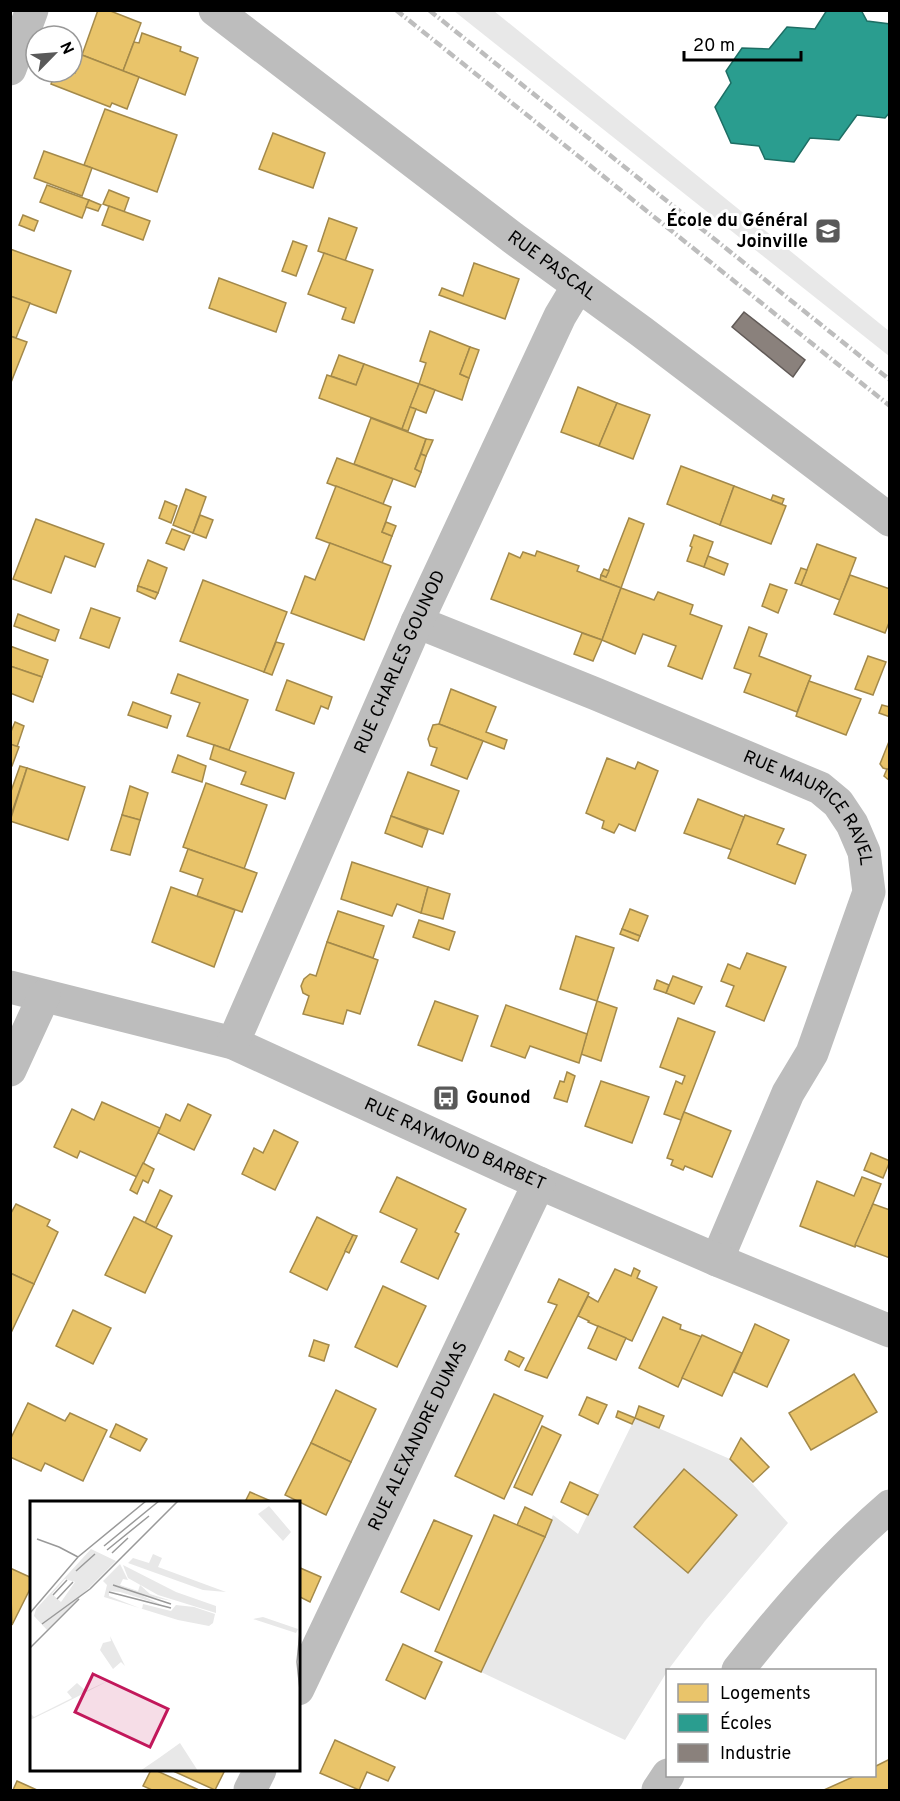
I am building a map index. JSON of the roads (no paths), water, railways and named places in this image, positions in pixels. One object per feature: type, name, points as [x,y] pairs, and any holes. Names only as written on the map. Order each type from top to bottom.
[{"type":"street","points":[[10,69],[32,10]]},
{"type":"street","name":"RUE PASCAL","points":[[215,10],[890,520]]},
{"type":"street","name":"RUE CHARLES GOUNOD","points":[[233,1043],[417,622],[560,316],[578,286]]},
{"type":"street","name":"RUE MAURICE RAVEL","points":[[417,622],[597,694],[820,788],[838,803],[852,824],[864,852],[869,892],[812,1053],[788,1093],[717,1260]]},
{"type":"street","name":"RUE RAYMOND BARBET","points":[[10,987],[233,1043],[539,1183],[890,1331]]},
{"type":"street","points":[[10,1070],[44,996]]},
{"type":"street","name":"RUE ALEXANDRE DUMAS","points":[[300,1685],[539,1183]]},
{"type":"street","points":[[740,1669],[810,1584],[862,1530],[890,1506]]},
{"type":"street","points":[[250,1791],[260,1771]]},
{"type":"street","points":[[658,1791],[667,1777]]},
{"type":"railway","points":[[396,10],[890,406]]},
{"type":"railway","points":[[429,10],[890,380]]},
{"type":"place","name":"École du Général Joinville","points":[[828,231]]},
{"type":"place","name":"Gounod","points":[[446,1098]]}]
